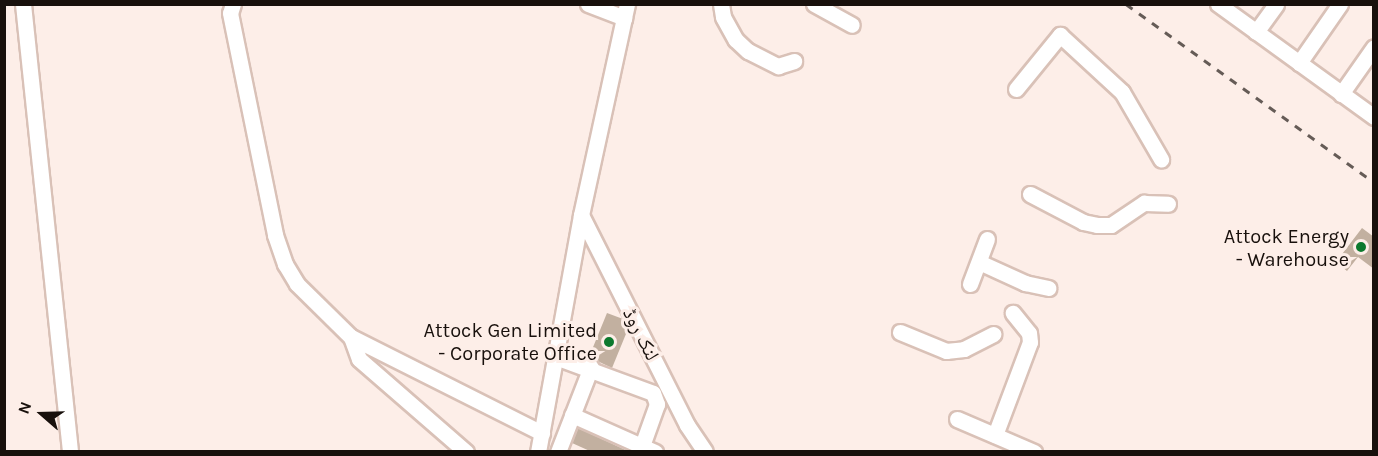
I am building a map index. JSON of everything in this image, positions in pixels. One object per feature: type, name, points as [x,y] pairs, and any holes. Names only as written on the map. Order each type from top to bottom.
[{"type":"street","points":[[23,4],[70,452]]},
{"type":"street","points":[[233,4],[230,13],[275,235],[285,264],[297,284],[351,337],[542,433]]},
{"type":"street","points":[[538,452],[558,358],[581,215],[626,11],[588,4]]},
{"type":"street","points":[[722,4],[732,32],[748,51],[778,66],[794,61]]},
{"type":"street","points":[[814,4],[852,25]]},
{"type":"street","points":[[1218,4],[1374,117]]},
{"type":"street","points":[[1256,32],[1276,4]]},
{"type":"street","points":[[1299,63],[1340,4]]},
{"type":"street","points":[[1016,89],[1060,35],[1122,92],[1161,159]]},
{"type":"street","points":[[1341,94],[1374,47]]},
{"type":"street","points":[[1030,194],[1083,222],[1097,225],[1110,225],[1144,203],[1168,204]]},
{"type":"street","name":"لنک روڈ","points":[[581,215],[687,426],[705,452]]},
{"type":"street","points":[[970,284],[987,239]]},
{"type":"street","points":[[979,262],[1024,283],[1048,288]]},
{"type":"street","points":[[994,435],[1030,342],[1029,333],[1013,313]]},
{"type":"street","points":[[900,332],[946,351],[964,349],[993,334]]},
{"type":"street","points":[[351,337],[359,359],[466,452]]},
{"type":"street","points":[[558,358],[591,367],[655,396],[655,413],[649,449],[572,415]]},
{"type":"street","points":[[561,451],[591,367]]},
{"type":"street","points":[[957,419],[1034,452]]},
{"type":"building","name":"Attock Energy - Warehouse","points":[[1362,228],[1374,237],[1374,269],[1358,257],[1347,271],[1336,262]]},
{"type":"building","name":"Attock Gen Limited - Corporate Office","points":[[607,313],[623,319],[628,329],[612,368],[589,357]]},
{"type":"building","points":[[578,428],[630,452],[592,452],[572,443]]},
{"type":"railway","points":[[1126,4],[1374,182]]},
{"type":"place","name":"Attock Energy - Warehouse","points":[[1361,247]]},
{"type":"place","name":"Attock Gen Limited - Corporate Office","points":[[609,342]]}]
